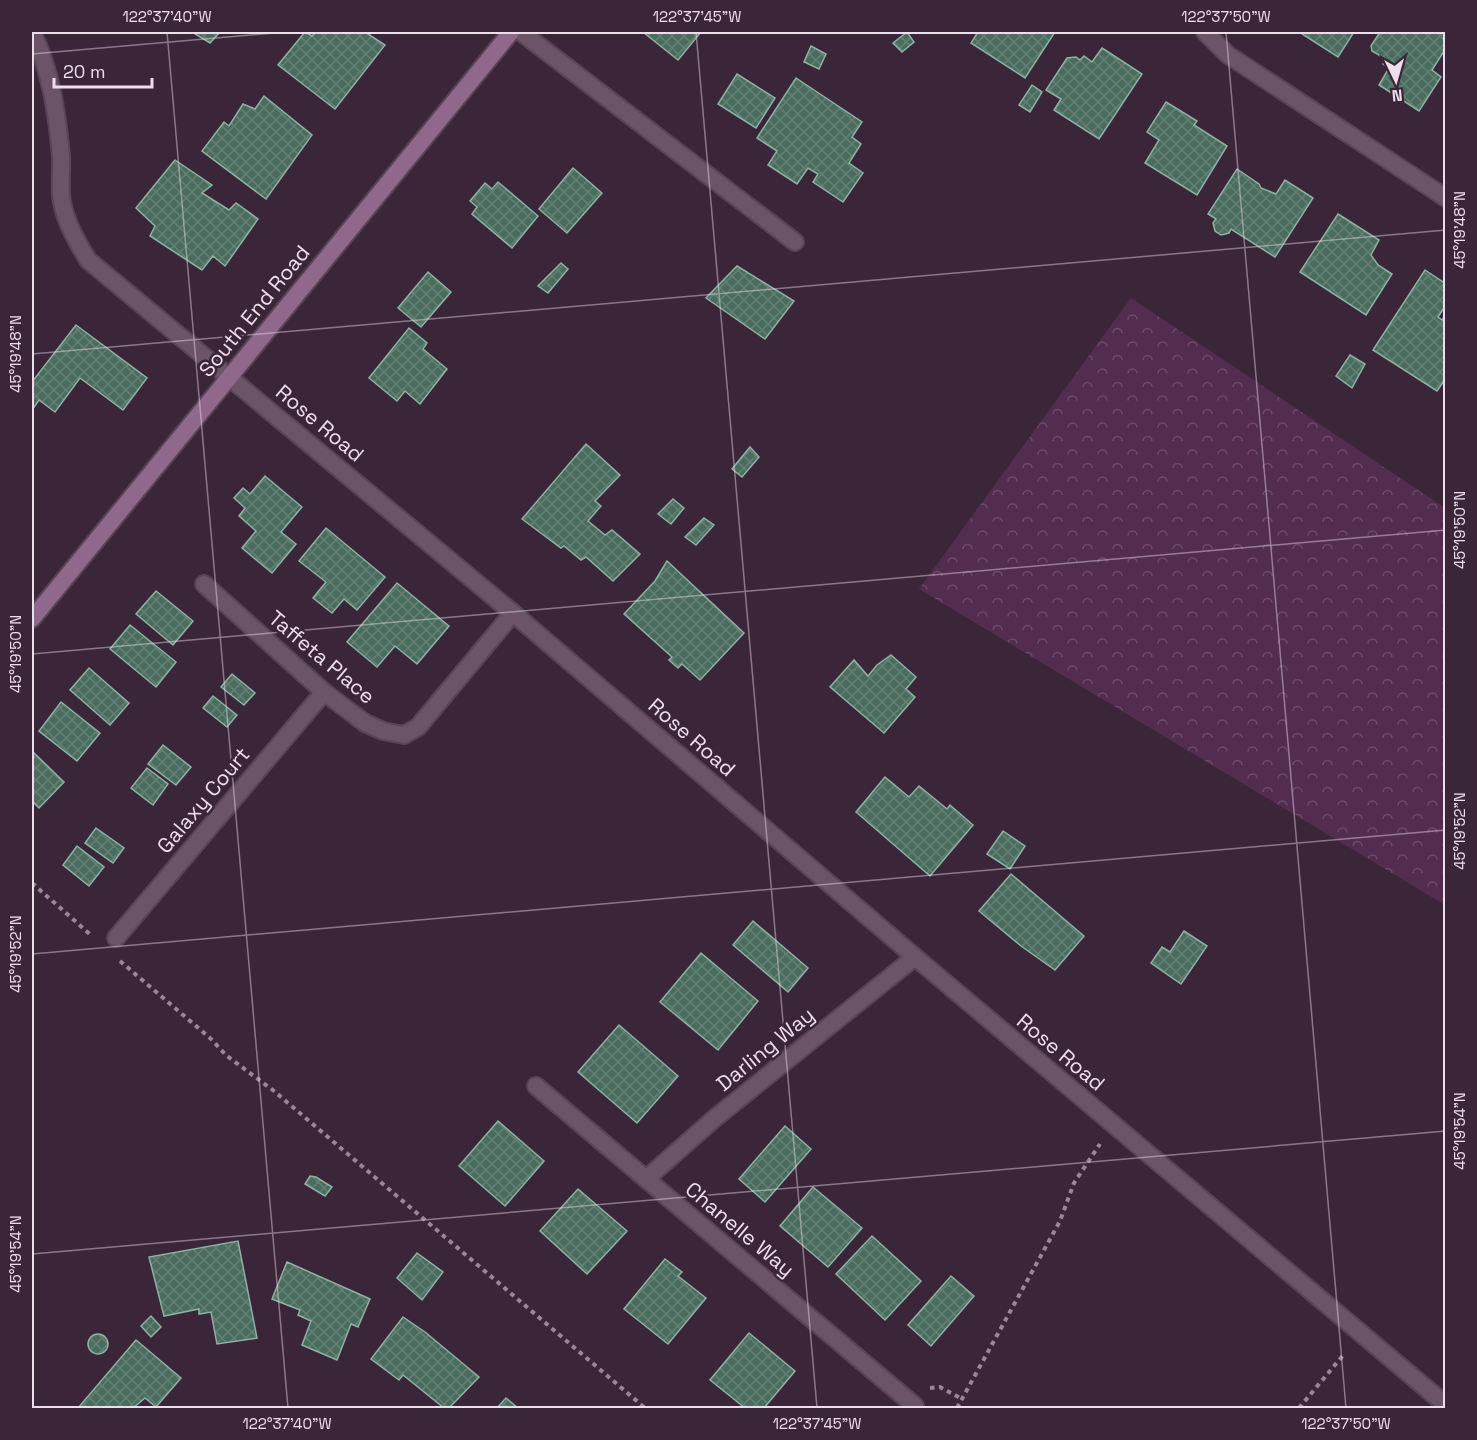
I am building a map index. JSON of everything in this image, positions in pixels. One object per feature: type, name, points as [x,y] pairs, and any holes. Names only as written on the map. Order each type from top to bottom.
[{"type":"main road","name":"South End Road","points":[[32,619],[511,32]]},
{"type":"street","name":"Rose Road","points":[[32,32],[40,48],[55,100],[61,158],[62,201],[72,232],[88,260],[513,613],[1114,1126],[1446,1405]]},
{"type":"street","points":[[521,32],[795,242]]},
{"type":"street","points":[[1205,32],[1228,55],[1446,198]]},
{"type":"street","name":"Taffeta Place","points":[[204,584],[324,692],[365,723],[383,731],[404,735],[418,728],[513,613]]},
{"type":"street","name":"Galaxy Court","points":[[116,938],[324,692]]},
{"type":"street","name":"Darling Way","points":[[646,1179],[715,1118],[915,957]]},
{"type":"street","name":"Chanelle Way","points":[[536,1086],[915,1406]]},
{"type":"path","points":[[32,883],[98,941]]},
{"type":"path","points":[[115,956],[210,1038],[227,1056],[274,1091],[645,1408]]},
{"type":"path","points":[[957,1408],[1060,1221],[1082,1167],[1114,1126]]},
{"type":"path","points":[[1299,1408],[1361,1334]]},
{"type":"green space","points":[[1131,298],[1445,508],[1445,905],[919,589]]},
{"type":"building","points":[[192,32],[220,32],[210,43]]},
{"type":"building","points":[[305,32],[312,36],[316,32],[365,32],[385,45],[335,109],[278,65]]},
{"type":"building","points":[[643,32],[701,32],[678,60]]},
{"type":"building","points":[[907,32],[914,42],[902,52],[893,43]]},
{"type":"building","points":[[978,32],[1055,32],[1025,78],[971,43]]},
{"type":"building","points":[[1299,32],[1354,32],[1338,57]]},
{"type":"building","points":[[1380,32],[1446,32],[1446,48],[1432,70],[1441,77],[1419,111],[1379,85],[1389,68],[1383,64],[1386,59],[1372,51],[1371,46]]},
{"type":"building","points":[[811,46],[826,54],[819,69],[804,62]]},
{"type":"building","points":[[1102,48],[1142,74],[1099,139],[1054,110],[1061,99],[1046,90],[1067,58],[1076,57],[1080,60],[1084,56],[1092,62]]},
{"type":"building","points":[[737,74],[775,98],[756,128],[718,104]]},
{"type":"building","points":[[796,78],[862,122],[852,137],[861,144],[849,163],[863,173],[843,202],[813,182],[818,174],[808,168],[797,184],[768,165],[777,151],[757,138]]},
{"type":"building","points":[[1032,85],[1042,92],[1030,112],[1019,105]]},
{"type":"building","points":[[264,96],[312,135],[266,199],[202,151],[224,122],[229,126],[243,104],[255,109]]},
{"type":"building","points":[[1166,102],[1197,121],[1194,125],[1227,146],[1197,195],[1145,163],[1159,140],[1147,132]]},
{"type":"building","points":[[175,160],[212,185],[202,193],[229,210],[236,203],[258,219],[225,266],[213,256],[202,270],[150,236],[155,226],[136,208]]},
{"type":"building","points":[[573,168],[602,193],[567,233],[539,209]]},
{"type":"building","points":[[1237,169],[1259,184],[1261,188],[1276,194],[1285,180],[1313,198],[1275,257],[1231,229],[1229,233],[1221,235],[1215,231],[1213,223],[1216,219],[1208,214]]},
{"type":"building","points":[[498,182],[538,216],[512,248],[472,214],[477,207],[470,201],[485,183],[492,189]]},
{"type":"building","points":[[1338,214],[1379,240],[1371,255],[1378,265],[1392,274],[1366,315],[1300,272]]},
{"type":"building","points":[[561,263],[568,269],[548,293],[538,286]]},
{"type":"building","points":[[737,266],[794,301],[765,339],[706,298]]},
{"type":"building","points":[[1425,270],[1446,284],[1446,305],[1438,317],[1442,320],[1446,314],[1446,378],[1437,391],[1373,350]]},
{"type":"building","points":[[428,272],[451,292],[421,327],[398,308]]},
{"type":"building","points":[[76,325],[147,378],[123,410],[80,378],[55,412],[39,400],[32,410],[32,382]]},
{"type":"building","points":[[409,328],[427,343],[423,349],[447,369],[420,404],[405,391],[397,401],[369,378]]},
{"type":"building","points":[[1350,355],[1365,364],[1352,388],[1336,376]]},
{"type":"building","points":[[586,444],[620,475],[595,501],[601,506],[588,521],[605,535],[612,530],[640,554],[613,581],[586,557],[581,560],[522,519]]},
{"type":"building","points":[[750,447],[759,457],[742,477],[732,469]]},
{"type":"building","points":[[265,476],[302,507],[281,532],[296,544],[272,573],[242,548],[256,531],[239,516],[245,508],[234,498],[243,488],[250,494]]},
{"type":"building","points":[[673,499],[684,508],[671,524],[658,514]]},
{"type":"building","points":[[704,518],[714,525],[696,545],[685,537]]},
{"type":"building","points":[[326,528],[385,577],[357,610],[344,599],[332,613],[313,598],[326,582],[299,561]]},
{"type":"building","points":[[667,561],[744,633],[700,680],[682,664],[678,668],[669,660],[672,657],[624,614],[655,581]]},
{"type":"building","points":[[397,583],[449,626],[417,664],[395,646],[377,667],[347,642]]},
{"type":"building","points":[[156,591],[193,621],[173,645],[136,614]]},
{"type":"building","points":[[130,625],[176,662],[156,687],[110,649]]},
{"type":"building","points":[[891,655],[916,677],[906,689],[915,697],[884,733],[830,687],[854,660],[868,676],[877,665]]},
{"type":"building","points":[[89,668],[129,703],[110,725],[70,690]]},
{"type":"building","points":[[232,674],[255,693],[244,705],[221,687]]},
{"type":"building","points":[[213,696],[237,715],[227,727],[203,708]]},
{"type":"building","points":[[61,702],[100,733],[77,761],[39,731]]},
{"type":"building","points":[[163,745],[191,767],[176,785],[148,764]]},
{"type":"building","points":[[32,751],[64,782],[39,808],[32,801]]},
{"type":"building","points":[[147,768],[168,784],[153,805],[131,788]]},
{"type":"building","points":[[885,777],[909,797],[919,786],[947,809],[950,805],[973,825],[930,876],[856,812]]},
{"type":"building","points":[[96,828],[124,848],[113,863],[85,843]]},
{"type":"building","points":[[1003,831],[1025,846],[1010,869],[987,854]]},
{"type":"building","points":[[77,846],[104,867],[89,886],[63,865]]},
{"type":"building","points":[[1011,874],[1084,936],[1055,970],[1021,946],[979,911]]},
{"type":"building","points":[[753,921],[808,968],[788,992],[733,945]]},
{"type":"building","points":[[1184,931],[1207,946],[1181,984],[1151,963],[1162,947],[1170,952]]},
{"type":"building","points":[[701,953],[758,1001],[718,1050],[660,1002]]},
{"type":"building","points":[[619,1025],[678,1076],[637,1123],[578,1072]]},
{"type":"building","points":[[498,1121],[544,1161],[505,1206],[459,1166]]},
{"type":"building","points":[[785,1126],[811,1149],[765,1202],[739,1179]]},
{"type":"building","points":[[310,1176],[332,1187],[325,1196],[305,1184]]},
{"type":"building","points":[[813,1187],[862,1228],[828,1267],[780,1226]]},
{"type":"building","points":[[578,1189],[627,1231],[587,1274],[540,1231]]},
{"type":"building","points":[[872,1236],[921,1281],[885,1320],[836,1274]]},
{"type":"building","points":[[238,1241],[257,1338],[217,1344],[211,1312],[199,1314],[199,1309],[164,1316],[149,1257]]},
{"type":"building","points":[[417,1253],[443,1272],[422,1300],[397,1278]]},
{"type":"building","points":[[665,1259],[682,1272],[678,1276],[706,1298],[668,1344],[624,1309]]},
{"type":"building","points":[[287,1262],[370,1299],[358,1327],[351,1324],[337,1360],[302,1345],[311,1321],[298,1315],[300,1310],[272,1299]]},
{"type":"building","points":[[951,1276],[974,1296],[931,1346],[908,1325]]},
{"type":"building","points":[[151,1316],[161,1327],[151,1337],[141,1326]]},
{"type":"building","points":[[403,1317],[425,1332],[479,1377],[449,1408],[444,1408],[403,1375],[399,1380],[371,1359]]},
{"type":"building","points":[[749,1333],[795,1371],[764,1408],[745,1408],[710,1380]]},
{"type":"building","points":[[98,1334],[105,1337],[108,1344],[105,1351],[98,1354],[91,1351],[88,1344],[91,1337]]},
{"type":"building","points":[[136,1340],[181,1378],[156,1407],[145,1398],[133,1408],[78,1408]]},
{"type":"building","points":[[506,1398],[518,1408],[497,1408]]}]
